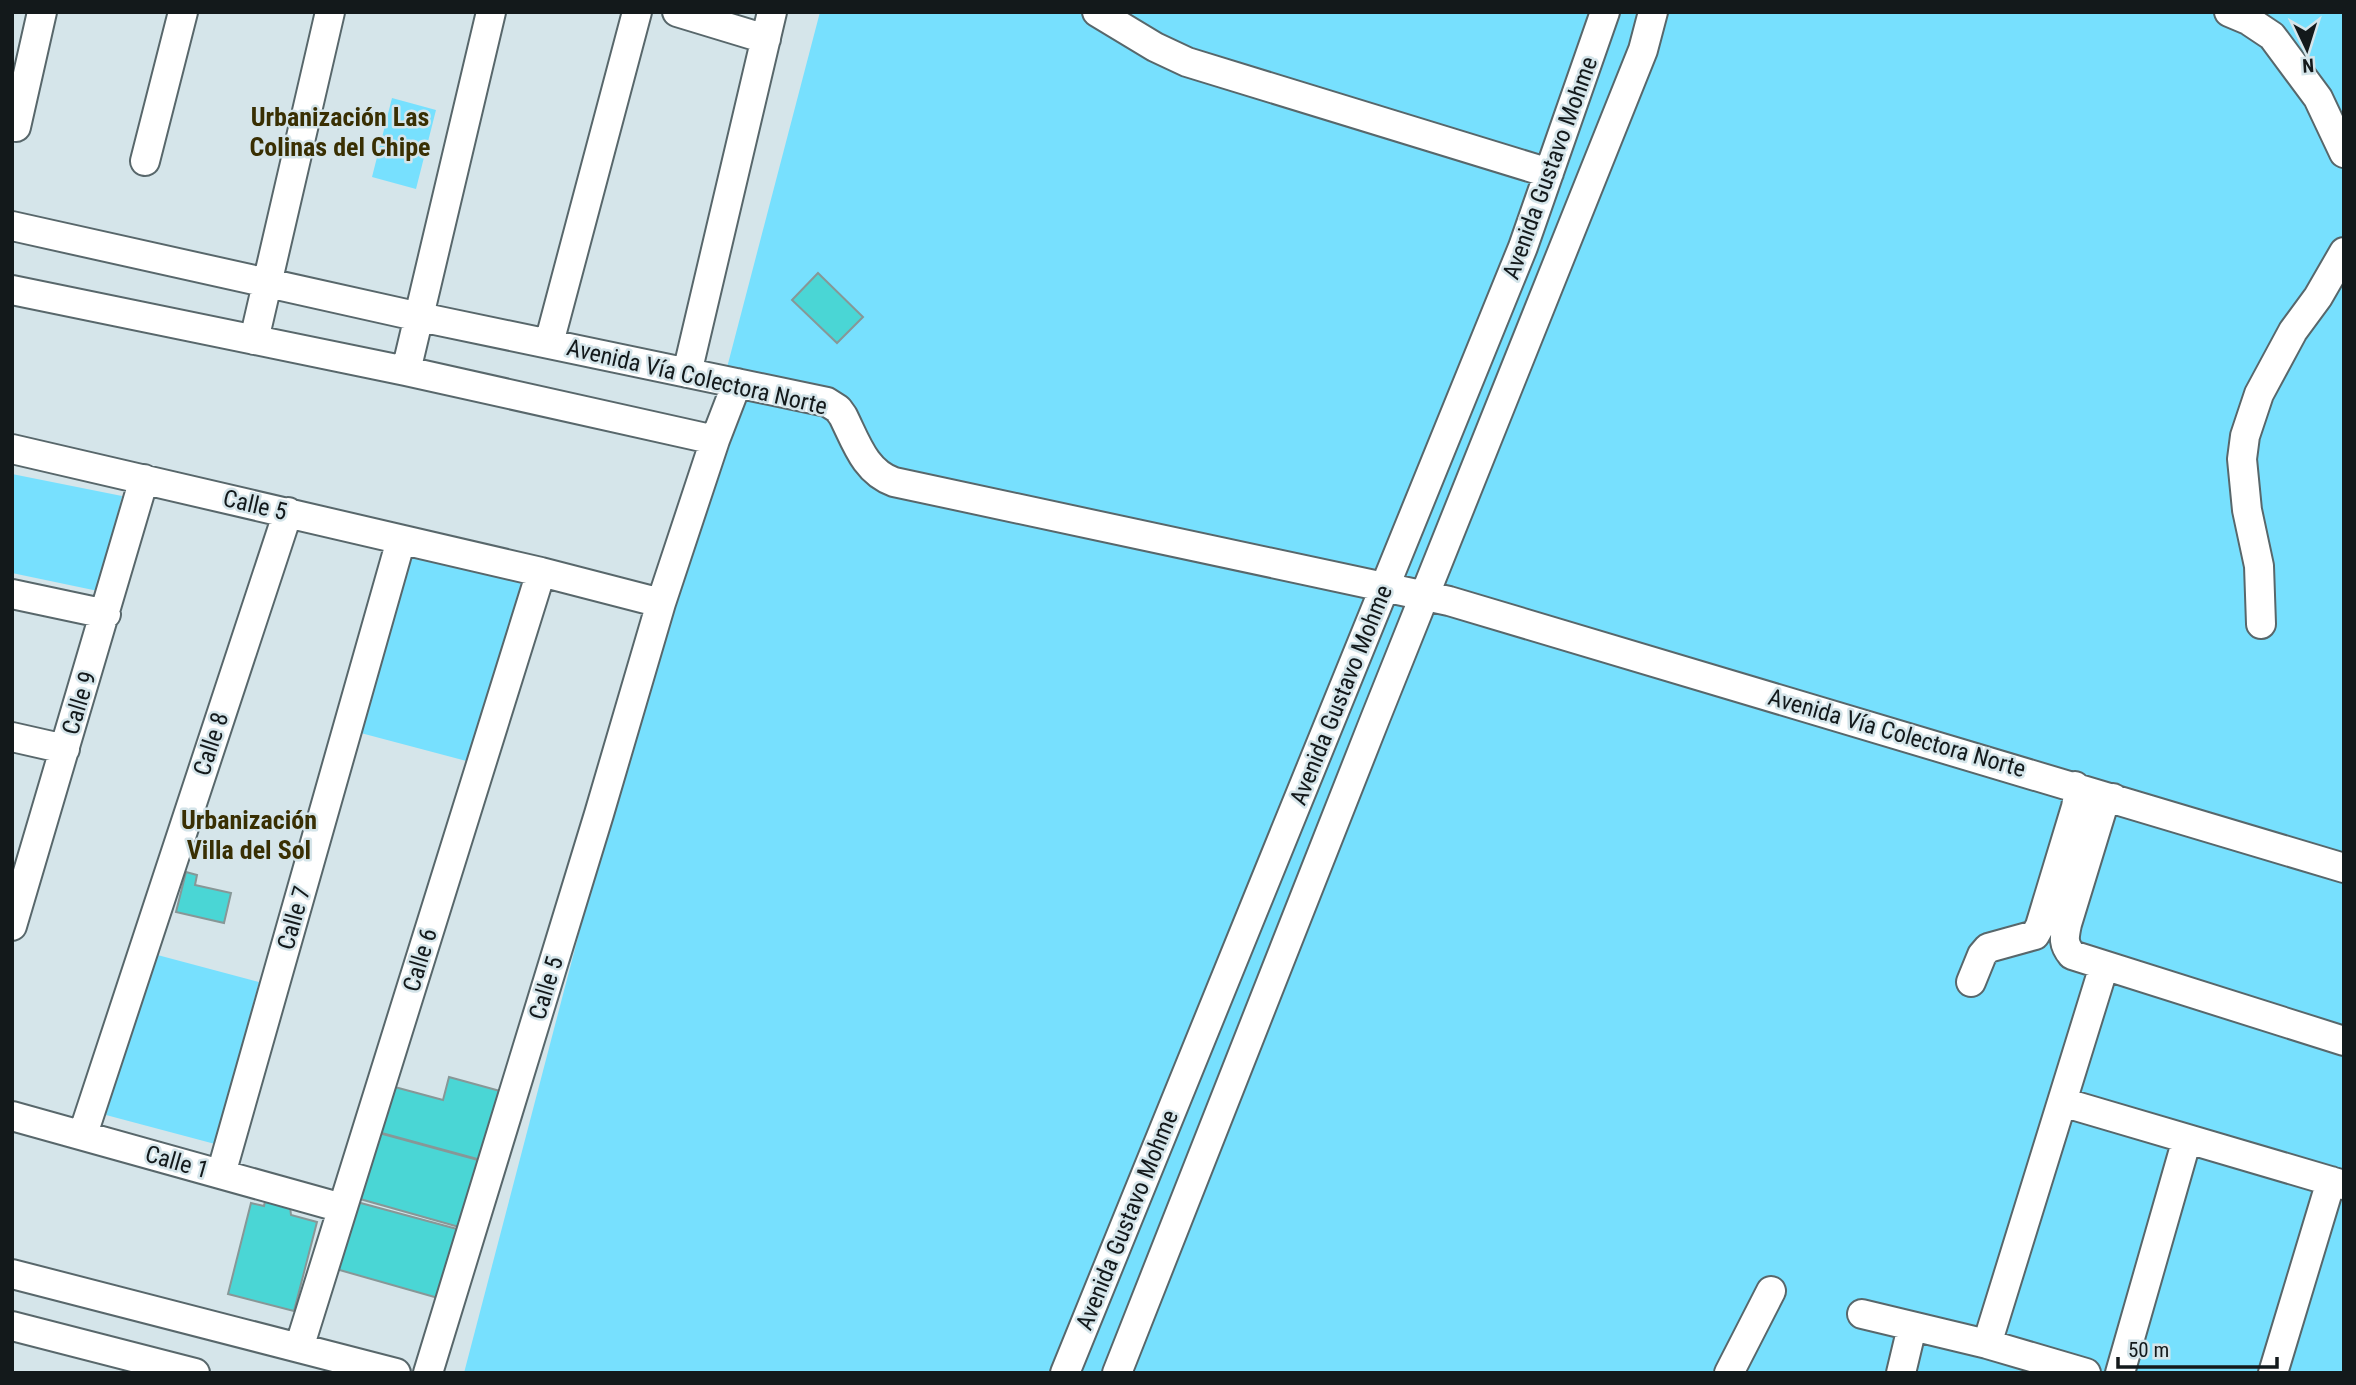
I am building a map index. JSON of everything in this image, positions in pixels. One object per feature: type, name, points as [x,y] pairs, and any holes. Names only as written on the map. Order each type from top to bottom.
[{"type":"street","points":[[16,127],[42,12]]},
{"type":"street","points":[[145,160],[184,12]]},
{"type":"street","points":[[254,340],[330,12]]},
{"type":"street","points":[[407,371],[491,12]]},
{"type":"street","points":[[549,343],[637,12]]},
{"type":"street","points":[[677,12],[769,25],[687,373]]},
{"type":"street","points":[[1097,12],[1155,47],[1187,62],[1549,173]]},
{"type":"street","name":"Avenida Gustavo Mohme","points":[[1065,1373],[1523,247],[1605,12]]},
{"type":"street","name":"Avenida Gustavo Mohme","points":[[1117,1373],[1437,598],[1643,50],[1653,12]]},
{"type":"street","points":[[2229,12],[2248,20],[2272,36],[2318,98],[2344,153]]},
{"type":"street","name":"Avenida Vía Colectora Norte","points":[[12,226],[420,317],[827,402],[838,409],[867,463],[883,478],[894,482],[1437,598],[2344,868]]},
{"type":"street","points":[[2261,624],[2259,566],[2242,459],[2245,436],[2259,394],[2276,362],[2344,252]]},
{"type":"street","points":[[12,290],[407,371],[715,440]]},
{"type":"street","name":"Calle 5","points":[[428,1373],[661,603],[715,440],[737,383]]},
{"type":"street","name":"Calle 5","points":[[12,449],[541,572],[661,603]]},
{"type":"street","name":"Calle 9","points":[[12,926],[144,479]]},
{"type":"street","name":"Calle 8","points":[[83,1134],[288,512]]},
{"type":"street","name":"Calle 7","points":[[220,1174],[401,540]]},
{"type":"street","name":"Calle 6","points":[[299,1348],[541,572]]},
{"type":"street","points":[[12,594],[106,614]]},
{"type":"street","points":[[12,737],[65,749]]},
{"type":"street","points":[[1971,982],[1982,955],[1988,948],[2035,935],[2040,926],[2076,807],[2078,795],[2075,786]]},
{"type":"street","points":[[2113,798],[2104,803],[2064,939],[2065,947],[2072,955],[2344,1041]]},
{"type":"street","points":[[1987,1344],[2104,966]]},
{"type":"street","points":[[2062,1102],[2337,1183],[2273,1373]]},
{"type":"street","name":"Calle 1","points":[[12,1116],[342,1208]]},
{"type":"street","points":[[2120,1373],[2188,1139]]},
{"type":"street","points":[[12,1274],[396,1373]]},
{"type":"street","points":[[1729,1373],[1770,1291]]},
{"type":"street","points":[[1862,1314],[1987,1344],[2086,1373]]},
{"type":"street","points":[[12,1326],[195,1373]]},
{"type":"street","points":[[1901,1373],[1912,1327]]},
{"type":"shaded area","points":[[820,12],[2344,12],[2344,1373],[464,1373]]},
{"type":"shaded area","points":[[392,98],[436,110],[416,189],[372,177]]},
{"type":"shaded area","points":[[12,474],[122,496],[98,591],[12,573]]},
{"type":"shaded area","points":[[405,549],[523,580],[474,763],[357,732]]},
{"type":"shaded area","points":[[150,953],[259,982],[215,1144],[106,1115]]},
{"type":"building","points":[[818,273],[863,317],[837,343],[792,300]]},
{"type":"building","points":[[186,872],[197,875],[195,885],[231,893],[224,923],[176,912]]},
{"type":"building","points":[[449,1077],[500,1091],[481,1160],[378,1132],[391,1086],[443,1100]]},
{"type":"building","points":[[379,1133],[478,1160],[459,1227],[360,1199]]},
{"type":"building","points":[[267,1193],[289,1198],[291,1215],[317,1222],[294,1311],[228,1294],[251,1203],[264,1206]]},
{"type":"building","points":[[357,1202],[457,1229],[438,1298],[336,1269]]},
{"type":"district","name":"Urbanización Las Colinas del Chipe","points":[[340,132]]},
{"type":"district","name":"Urbanización Villa del Sol","points":[[249,835]]}]
